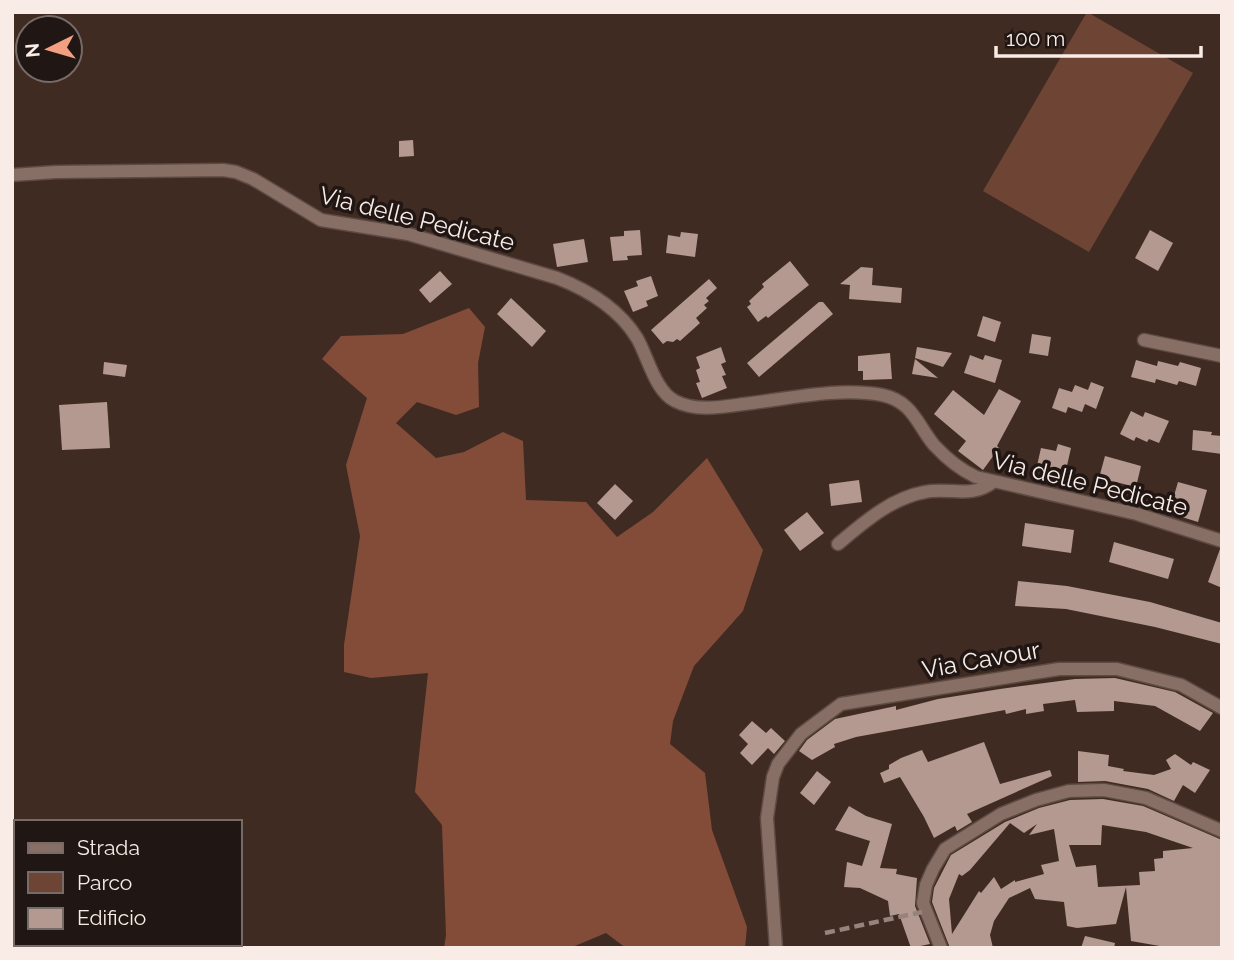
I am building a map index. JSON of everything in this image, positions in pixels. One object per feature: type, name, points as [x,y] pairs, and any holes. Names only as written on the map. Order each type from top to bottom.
[{"type":"street","name":"Via delle Pedicate","points":[[12,175],[56,172],[236,172],[253,179],[321,220],[408,234],[577,286],[615,312],[626,323],[662,388],[676,402],[713,408],[840,394],[882,395],[899,400],[909,409],[931,441],[949,459],[973,476],[1112,508],[1222,541]]},
{"type":"street","points":[[1144,341],[1222,356]]},
{"type":"street","points":[[838,544],[872,517],[910,496],[938,490],[973,492],[993,482]]},
{"type":"street","name":"Via Cavour","points":[[776,948],[768,818],[773,777],[778,764],[801,734],[841,704],[1059,668],[1117,669],[1181,685],[1222,708]]},
{"type":"street","points":[[941,948],[923,903],[926,885],[933,869],[945,849],[1001,814],[1038,799],[1069,791],[1104,790],[1146,798],[1222,831]]},
{"type":"green space","points":[[1087,12],[1193,73],[1089,252],[983,191]]},
{"type":"shaded area","points":[[469,308],[485,327],[478,363],[479,407],[456,415],[417,402],[396,423],[436,458],[464,452],[503,432],[523,441],[526,500],[586,502],[617,537],[653,512],[707,458],[763,550],[743,611],[694,666],[673,721],[670,744],[705,773],[712,830],[747,927],[745,948],[626,948],[606,933],[570,948],[444,948],[446,935],[442,825],[415,792],[428,673],[371,678],[344,672],[344,645],[360,536],[346,465],[367,398],[322,359],[341,336],[403,334]]},
{"type":"building","points":[[413,140],[414,156],[399,157],[399,141]]},
{"type":"building","points":[[640,230],[642,255],[613,261],[610,237],[624,236],[624,231]]},
{"type":"building","points":[[1150,230],[1173,243],[1158,271],[1135,258]]},
{"type":"building","points":[[681,232],[698,234],[695,257],[666,253],[668,235],[680,237]]},
{"type":"building","points":[[584,239],[588,262],[557,267],[553,244]]},
{"type":"building","points":[[790,261],[809,285],[768,318],[766,316],[758,322],[747,307],[751,304],[749,301],[764,287],[762,284]]},
{"type":"building","points":[[861,267],[873,268],[872,285],[902,288],[901,303],[849,299],[850,285],[840,284]]},
{"type":"building","points":[[440,271],[452,284],[430,303],[419,290]]},
{"type":"building","points":[[651,276],[658,296],[646,301],[648,306],[633,312],[624,291],[638,286],[636,281]]},
{"type":"building","points":[[709,279],[717,288],[706,298],[709,301],[704,305],[707,308],[696,318],[700,323],[680,341],[677,339],[663,344],[651,330]]},
{"type":"building","points":[[511,298],[546,331],[532,347],[497,314]]},
{"type":"building","points":[[819,302],[823,302],[833,314],[759,377],[747,363]]},
{"type":"building","points":[[983,316],[1001,322],[995,342],[977,336]]},
{"type":"building","points":[[1032,334],[1051,337],[1048,356],[1029,353]]},
{"type":"building","points":[[721,347],[726,362],[721,364],[726,375],[722,376],[727,388],[702,398],[696,383],[700,382],[696,370],[700,368],[696,357]]},
{"type":"building","points":[[917,347],[952,353],[943,367],[915,358]]},
{"type":"building","points":[[890,353],[892,379],[863,380],[863,371],[858,371],[858,356]]},
{"type":"building","points":[[970,355],[983,360],[985,355],[1002,360],[995,383],[964,373]]},
{"type":"building","points":[[915,359],[938,378],[912,374]]},
{"type":"building","points":[[1136,360],[1157,366],[1158,361],[1178,366],[1180,362],[1201,368],[1196,386],[1179,381],[1177,385],[1156,379],[1155,383],[1131,377]]},
{"type":"building","points":[[104,362],[127,365],[125,377],[103,374]]},
{"type":"building","points":[[1091,382],[1104,387],[1096,409],[1085,404],[1082,412],[1068,407],[1066,413],[1052,408],[1059,388],[1072,392],[1075,385],[1088,390]]},
{"type":"building","points":[[999,389],[1021,401],[997,446],[999,448],[983,470],[958,451],[966,441],[934,414],[953,390],[984,415]]},
{"type":"building","points":[[107,402],[110,448],[62,450],[59,405]]},
{"type":"building","points":[[1131,411],[1143,417],[1145,412],[1169,421],[1159,443],[1136,437],[1134,441],[1120,434]]},
{"type":"building","points":[[1193,430],[1222,436],[1222,454],[1192,450]]},
{"type":"building","points":[[1058,444],[1071,448],[1066,470],[1053,467],[1052,473],[1036,470],[1041,448],[1056,451]]},
{"type":"building","points":[[1105,456],[1141,466],[1136,487],[1099,478]]},
{"type":"building","points":[[859,480],[862,502],[831,506],[829,484]]},
{"type":"building","points":[[1178,482],[1207,490],[1198,522],[1169,513]]},
{"type":"building","points":[[615,484],[633,501],[615,520],[597,503]]},
{"type":"building","points":[[807,512],[824,533],[800,551],[784,530]]},
{"type":"building","points":[[1025,523],[1074,530],[1071,553],[1022,546]]},
{"type":"building","points":[[1114,542],[1174,559],[1168,579],[1109,562]]},
{"type":"building","points":[[1220,549],[1222,550],[1222,588],[1208,582]]},
{"type":"building","points":[[1018,581],[1067,586],[1150,602],[1222,623],[1222,644],[1066,609],[1015,606]]},
{"type":"building","points":[[1115,678],[1175,692],[1213,713],[1200,731],[1155,706],[1114,701],[1114,711],[1077,712],[1075,700],[1043,704],[1044,711],[1026,714],[1026,709],[1006,714],[1005,710],[856,737],[834,744],[835,747],[812,760],[799,751],[807,740],[835,719],[1000,689],[1075,679]]},
{"type":"building","points":[[752,721],[766,733],[771,728],[785,741],[774,754],[768,748],[752,765],[740,753],[748,744],[739,735]]},
{"type":"building","points":[[984,742],[1000,784],[1050,770],[1052,776],[967,814],[972,822],[957,831],[955,826],[934,838],[900,777],[884,783],[880,773],[901,758],[922,750],[928,762]]},
{"type":"building","points":[[1078,751],[1109,755],[1108,766],[1124,769],[1123,771],[1154,775],[1171,769],[1166,760],[1175,754],[1191,765],[1193,762],[1210,770],[1195,793],[1183,785],[1174,801],[1148,789],[1105,781],[1078,782]]},
{"type":"building","points":[[817,771],[831,782],[814,805],[800,793]]},
{"type":"building","points":[[1103,799],[1143,806],[1222,840],[1222,948],[1171,948],[1131,941],[1126,887],[1116,924],[1077,928],[1067,926],[1064,902],[1035,899],[1030,888],[1009,898],[994,921],[990,935],[993,948],[950,948],[932,902],[934,888],[951,855],[1005,822],[1039,808],[1070,800]],"holes":[[[1010,823],[1024,833],[1037,824],[1029,835],[1054,829],[1059,861],[1041,865],[1044,874],[1015,880],[1001,889],[994,877],[981,893],[979,891],[952,934],[949,899],[959,874],[962,876],[970,870]],[[1102,825],[1146,832],[1193,848],[1163,851],[1163,858],[1154,859],[1155,871],[1139,872],[1140,885],[1098,887],[1096,865],[1076,867],[1069,845],[1101,845]]]},
{"type":"building","points":[[849,806],[866,816],[892,824],[880,868],[897,869],[896,874],[917,878],[915,906],[930,944],[911,948],[899,914],[890,916],[888,901],[860,888],[844,887],[847,862],[862,866],[870,841],[835,830]]},
{"type":"building","points":[[1085,936],[1115,943],[1114,948],[1081,948]]},
{"type":"railway","points":[[825,933],[922,912]]}]
